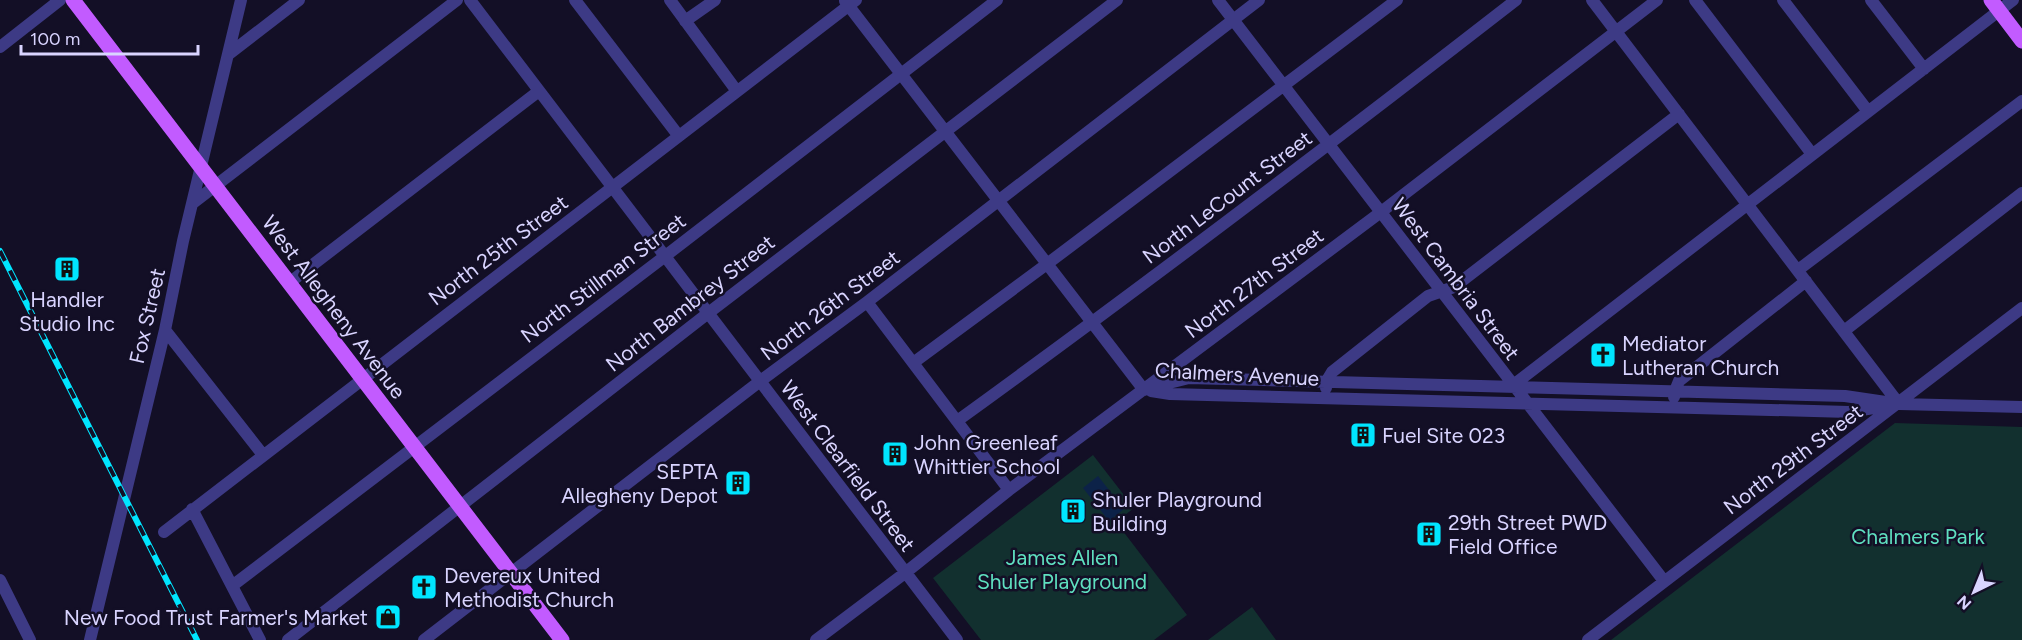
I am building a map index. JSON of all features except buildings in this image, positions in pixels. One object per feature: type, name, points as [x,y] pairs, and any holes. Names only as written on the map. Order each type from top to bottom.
[{"type":"main road","name":"West Allegheny Avenue","points":[[73,0],[562,640]]},
{"type":"main road","points":[[1995,5],[2022,41]]},
{"type":"street","points":[[0,47],[60,0]]},
{"type":"street","name":"Fox Street","points":[[90,640],[242,0]]},
{"type":"street","points":[[229,54],[299,0]]},
{"type":"street","points":[[193,203],[457,0]]},
{"type":"street","name":"West Clearfield Street","points":[[470,0],[952,638]]},
{"type":"street","points":[[575,0],[678,135]]},
{"type":"street","points":[[670,0],[736,90]]},
{"type":"street","points":[[685,21],[715,0]]},
{"type":"street","name":"North Stillman Street","points":[[232,586],[997,0]]},
{"type":"street","name":"North Bambrey Street","points":[[288,640],[707,314],[1117,0]]},
{"type":"street","name":"West Cambria Street","points":[[1218,0],[1512,386],[1664,581]]},
{"type":"street","name":"North 26th Street","points":[[424,640],[1259,0]]},
{"type":"street","points":[[913,363],[1397,0]]},
{"type":"street","name":"North LeCount Street","points":[[957,421],[1329,145],[1516,0]]},
{"type":"street","points":[[1592,0],[1899,404]]},
{"type":"street","name":"North 27th Street","points":[[816,640],[1010,490],[1381,212],[1657,0]]},
{"type":"street","points":[[1695,0],[1812,154]]},
{"type":"street","points":[[1783,0],[1867,110]]},
{"type":"street","points":[[1871,0],[1923,69]]},
{"type":"street","points":[[1512,386],[1923,69],[1995,5],[2013,0]]},
{"type":"street","points":[[850,2],[901,74],[1144,390]]},
{"type":"street","name":"North 25th Street","points":[[164,532],[850,2]]},
{"type":"street","points":[[289,283],[539,91]]},
{"type":"street","points":[[1798,270],[2022,100]]},
{"type":"street","points":[[1326,398],[1326,382],[1332,372],[1428,296],[1454,287],[1679,114]]},
{"type":"street","points":[[1844,331],[2022,193]]},
{"type":"street","points":[[1674,407],[1674,392],[1680,381],[1806,281]]},
{"type":"street","points":[[867,302],[1010,490]]},
{"type":"street","name":"North 29th Street","points":[[1588,640],[2022,308]]},
{"type":"street","points":[[165,330],[264,455]]},
{"type":"street","name":"Chalmers Avenue","points":[[1144,390],[1189,378],[1845,396],[1899,404],[2022,407]]},
{"type":"street","name":"Chalmers Avenue","points":[[1144,390],[1170,394],[1849,412],[1899,404]]},
{"type":"street","points":[[192,509],[260,640]]},
{"type":"street","points":[[0,580],[30,640]]},
{"type":"green space","name":"Chalmers Park","points":[[1895,423],[2022,427],[2022,640],[1611,640]]},
{"type":"green space","name":"James Allen Shuler Playground","points":[[1093,455],[1134,508],[1116,522],[1187,615],[1154,640],[981,640],[933,578]]},
{"type":"green space","points":[[1252,607],[1276,640],[1208,640]]},
{"type":"water","points":[[1098,476],[1124,509],[1109,521],[1083,488]]},
{"type":"railway","points":[[0,251],[197,640]]},
{"type":"place","name":"Handler Studio Inc","points":[[67,269]]},
{"type":"place","name":"Mediator Lutheran Church","points":[[1603,355]]},
{"type":"place","name":"Fuel Site 023","points":[[1363,435]]},
{"type":"place","name":"John Greenleaf Whittier School","points":[[895,454]]},
{"type":"place","name":"SEPTA Allegheny Depot","points":[[738,483]]},
{"type":"place","name":"Shuler Playground Building","points":[[1073,511]]},
{"type":"place","name":"29th Street PWD Field Office","points":[[1429,534]]},
{"type":"place","name":"Devereux United Methodist Church","points":[[424,587]]},
{"type":"place","name":"New Food Trust Farmer's Market","points":[[388,617]]}]
